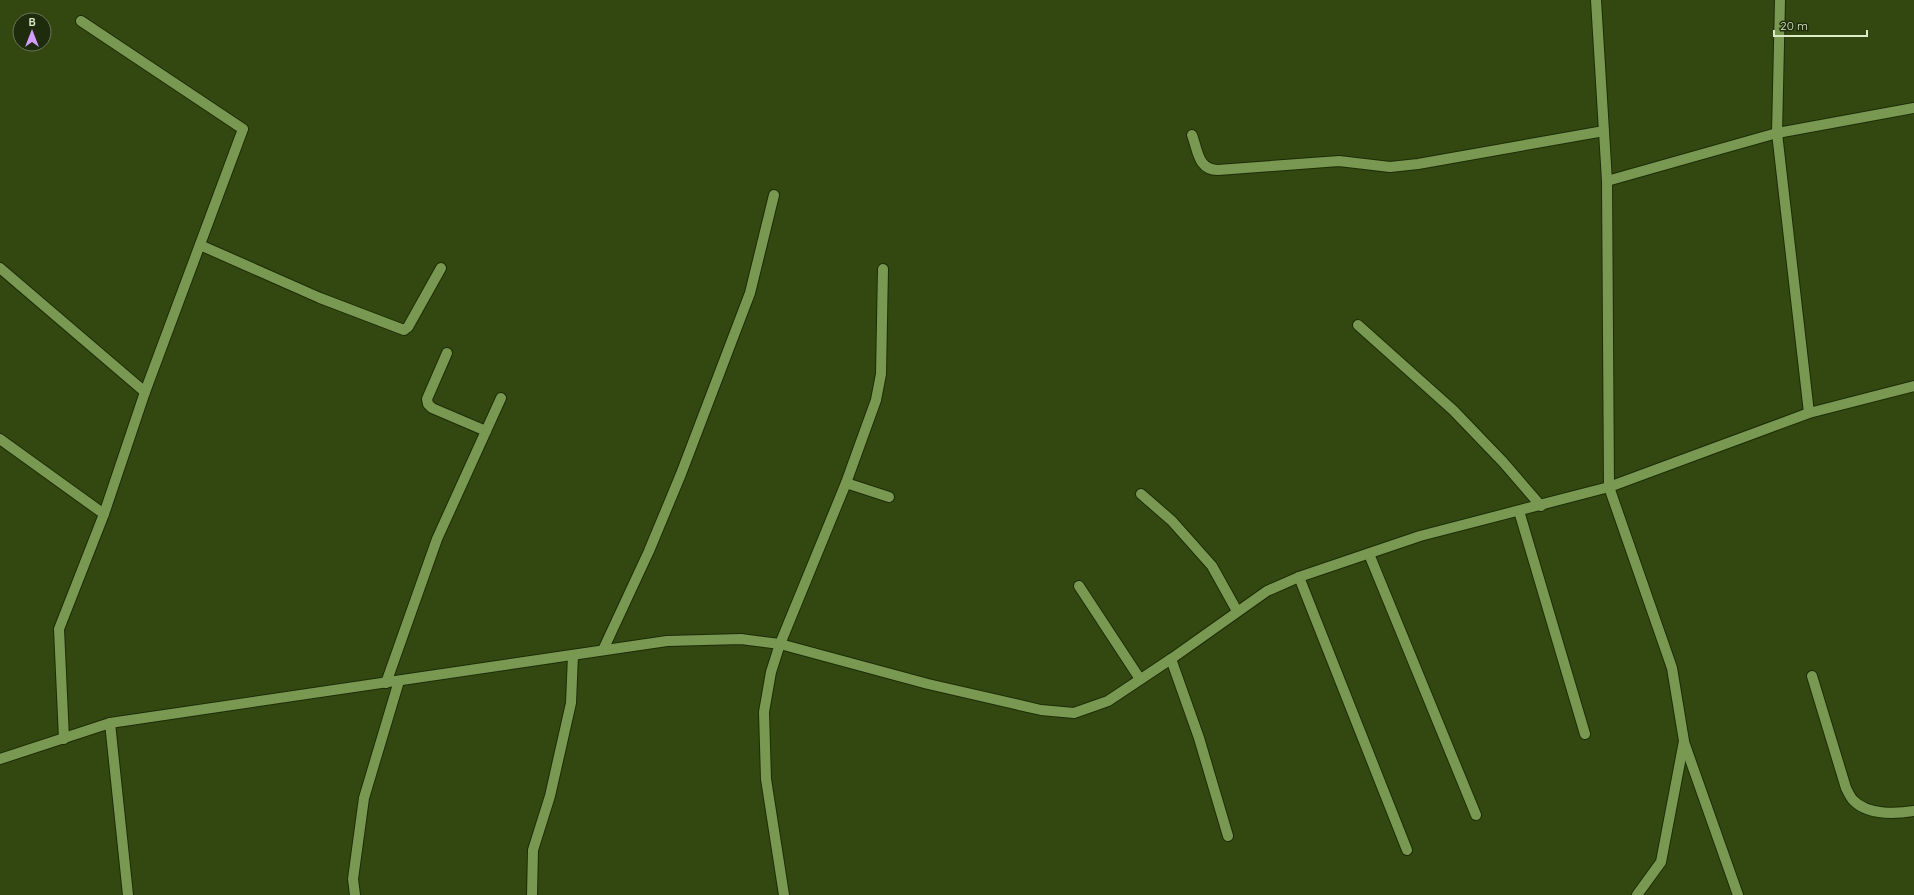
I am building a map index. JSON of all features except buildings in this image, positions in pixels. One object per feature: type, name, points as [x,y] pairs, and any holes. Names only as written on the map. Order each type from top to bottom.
[{"type":"street","points":[[1596,0],[1607,181],[1609,487],[1672,668],[1684,741],[1738,895]]},
{"type":"street","points":[[1780,0],[1777,133],[1809,414]]},
{"type":"street","points":[[64,738],[59,629],[104,514],[145,392],[243,129],[81,21]]},
{"type":"street","points":[[1607,181],[1777,133],[1914,108]]},
{"type":"street","points":[[1192,135],[1203,164],[1208,169],[1218,170],[1339,161],[1390,167],[1418,164],[1604,130]]},
{"type":"street","points":[[603,650],[649,551],[681,474],[750,293],[774,195]]},
{"type":"street","points":[[200,245],[320,298],[404,330],[408,327],[441,268]]},
{"type":"street","points":[[0,268],[145,392]]},
{"type":"street","points":[[784,895],[766,779],[764,712],[771,672],[780,644],[846,483],[876,400],[881,374],[883,269]]},
{"type":"street","points":[[1358,325],[1453,410],[1503,462],[1541,506]]},
{"type":"street","points":[[446,353],[427,399],[428,404],[432,408],[486,431]]},
{"type":"street","points":[[0,759],[110,723],[603,650],[667,642],[711,640],[741,639],[780,644],[928,684],[1041,710],[1074,713],[1108,700],[1171,659],[1267,591],[1299,577],[1420,536],[1541,506],[1609,487],[1809,414],[1914,386]]},
{"type":"street","points":[[386,683],[437,539],[502,398]]},
{"type":"street","points":[[0,439],[104,514]]},
{"type":"street","points":[[846,483],[889,497]]},
{"type":"street","points":[[1141,494],[1172,521],[1212,566],[1237,611]]},
{"type":"street","points":[[1519,511],[1585,734]]},
{"type":"street","points":[[1369,554],[1476,814]]},
{"type":"street","points":[[1299,577],[1407,850]]},
{"type":"street","points":[[1079,586],[1140,679]]},
{"type":"street","points":[[532,895],[533,850],[550,796],[571,703],[573,655]]},
{"type":"street","points":[[1171,659],[1199,738],[1228,836]]},
{"type":"street","points":[[1812,676],[1846,788],[1853,800],[1867,810],[1886,812],[1914,811]]},
{"type":"street","points":[[355,895],[353,879],[364,798],[399,680]]},
{"type":"street","points":[[110,723],[128,895]]},
{"type":"street","points":[[1637,895],[1661,862],[1684,741]]}]
